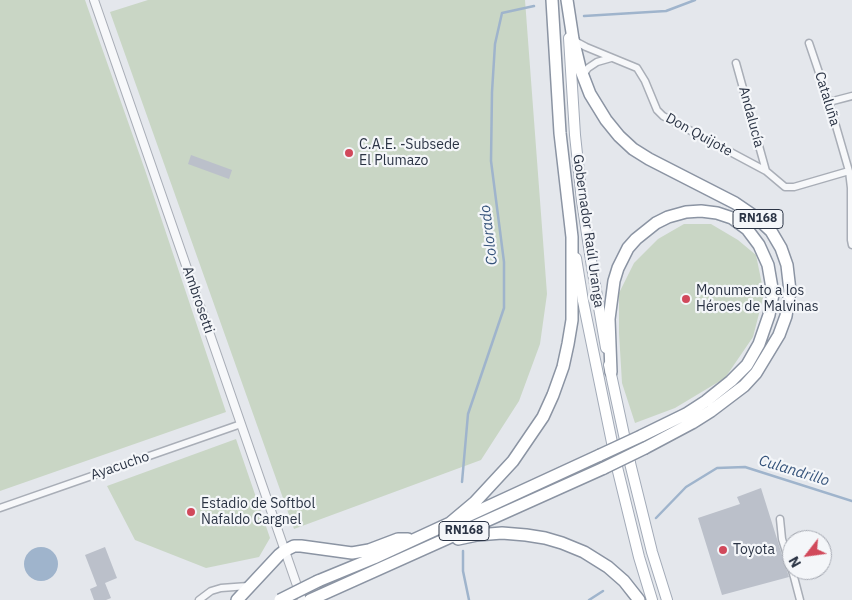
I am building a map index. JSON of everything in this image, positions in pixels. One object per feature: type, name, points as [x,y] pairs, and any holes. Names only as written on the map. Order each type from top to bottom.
[{"type":"highway","name":"Gobernador Raúl Uranga","points":[[280,600],[450,524],[475,502],[513,461],[543,417],[553,395],[563,367],[572,320],[572,237],[560,133],[552,0]]},
{"type":"highway","name":"Gobernador Raúl Uranga","points":[[310,600],[604,468],[692,423],[744,386],[756,373],[779,335],[786,316],[790,291],[788,265],[771,231],[757,218],[735,203],[649,159],[633,149],[619,136],[606,120],[590,94],[580,68],[573,40],[567,2]]},
{"type":"highway","points":[[450,524],[600,456],[686,414],[731,382],[747,365],[759,344],[769,315],[773,294],[768,265],[759,245],[747,229],[732,218],[717,212],[686,212],[668,217],[656,223],[636,239],[628,248],[614,281],[608,319],[611,372]]},
{"type":"highway","points":[[439,542],[477,535],[502,533],[545,538],[584,552],[608,566],[624,581],[639,600]]},
{"type":"highway","points":[[237,600],[284,551],[294,546],[352,553],[369,550],[398,539],[415,539]]},
{"type":"main road","name":"Gobernador Raúl Uranga","points":[[567,2],[575,135],[592,268],[630,464],[652,552],[667,600]]},
{"type":"main road","name":"Gobernador Raúl Uranga","points":[[572,237],[617,467],[638,557],[652,600]]},
{"type":"street","name":"Ambrosetti","points":[[94,0],[302,600]]},
{"type":"street","name":"Don Quijote","points":[[573,40],[637,68],[645,81],[657,110],[663,116],[766,171],[785,187],[794,187],[849,171]]},
{"type":"street","name":"Cataluña","points":[[810,43],[849,171],[852,244]]},
{"type":"street","points":[[583,74],[597,62],[612,58]]},
{"type":"street","name":"Andalucía","points":[[736,63],[766,171]]},
{"type":"street","points":[[829,102],[852,96]]},
{"type":"street","name":"Ayacucho","points":[[0,508],[241,424]]},
{"type":"street","points":[[780,519],[782,539],[800,600]]},
{"type":"street","points":[[199,600],[211,591],[221,588],[250,586]]},
{"type":"green space","points":[[0,0],[85,0],[145,170],[226,412],[0,491]]},
{"type":"green space","name":"C.A.E. -Subsede El Plumazo","points":[[148,0],[525,0],[547,294],[540,344],[519,401],[481,460],[294,529],[110,12]]},
{"type":"green space","points":[[684,224],[711,224],[738,240],[756,255],[764,294],[753,337],[725,378],[675,408],[635,423],[622,383],[619,293],[634,263],[658,239]]},
{"type":"green space","name":"Estadio de Softbol Nafaldo Cargnel","points":[[236,439],[270,538],[259,557],[206,568],[135,540],[107,486]]},
{"type":"water","points":[[41,547],[48,548],[53,552],[57,557],[57,571],[53,576],[48,580],[41,581],[34,580],[29,576],[25,571],[24,564],[25,557],[29,552],[34,548]]},
{"type":"building","points":[[191,155],[232,170],[229,179],[188,164]]},
{"type":"building","points":[[761,488],[782,555],[782,579],[722,595],[698,518],[740,504],[737,497]]},
{"type":"building","points":[[105,547],[117,578],[105,583],[111,598],[94,600],[90,589],[97,586],[85,555]]},
{"type":"waterway","name":"Colorado","points":[[584,16],[666,11],[695,0]]},
{"type":"waterway","name":"Colorado","points":[[462,482],[468,414],[504,308],[504,262],[491,161],[495,44],[502,13],[534,6]]},
{"type":"waterway","name":"Culandrillo","points":[[656,518],[686,487],[717,468],[745,467],[852,501]]},
{"type":"waterway","name":"Colorado","points":[[463,551],[463,571],[469,600]]},
{"type":"waterway","name":"Culandrillo","points":[[589,600],[603,591]]},
{"type":"place","name":"C.A.E. -Subsede El Plumazo","points":[[349,153]]},
{"type":"place","name":"Monumento a los Héroes de Malvinas","points":[[686,299]]},
{"type":"place","name":"Estadio de Softbol Nafaldo Cargnel","points":[[191,512]]},
{"type":"place","name":"Toyota","points":[[723,550]]}]
